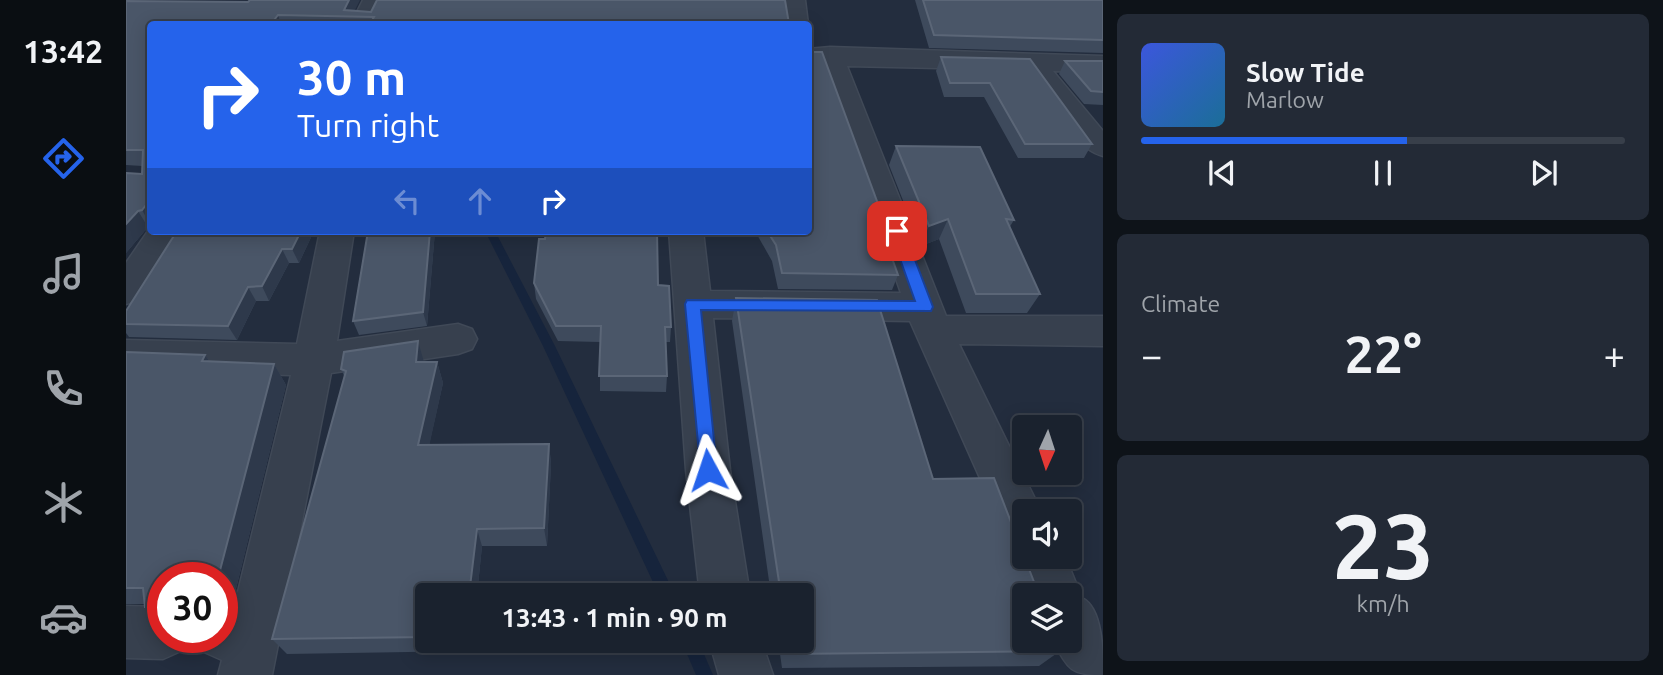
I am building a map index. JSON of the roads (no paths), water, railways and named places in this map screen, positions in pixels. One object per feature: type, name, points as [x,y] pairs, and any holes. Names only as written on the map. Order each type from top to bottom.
[{"type":"street","points":[[364,21],[375,0]]},
{"type":"street","points":[[793,0],[796,21]]},
{"type":"street","points":[[1012,500],[929,319],[819,56],[1103,64]]},
{"type":"street","points":[[1032,61],[1080,125],[1103,147]]},
{"type":"street","points":[[126,291],[163,235]]},
{"type":"street","points":[[240,648],[313,360],[336,235]]},
{"type":"street","points":[[686,235],[708,470],[723,583]]},
{"type":"street","points":[[693,304],[929,319],[988,328],[1103,331]]},
{"type":"street","points":[[126,355],[313,360],[458,339]]},
{"type":"street","points":[[126,632],[147,633]]},
{"type":"street","points":[[739,653],[746,675]]},
{"type":"waterway","points":[[492,235],[549,346],[661,583]]},
{"type":"waterway","points":[[695,653],[705,675]]}]
